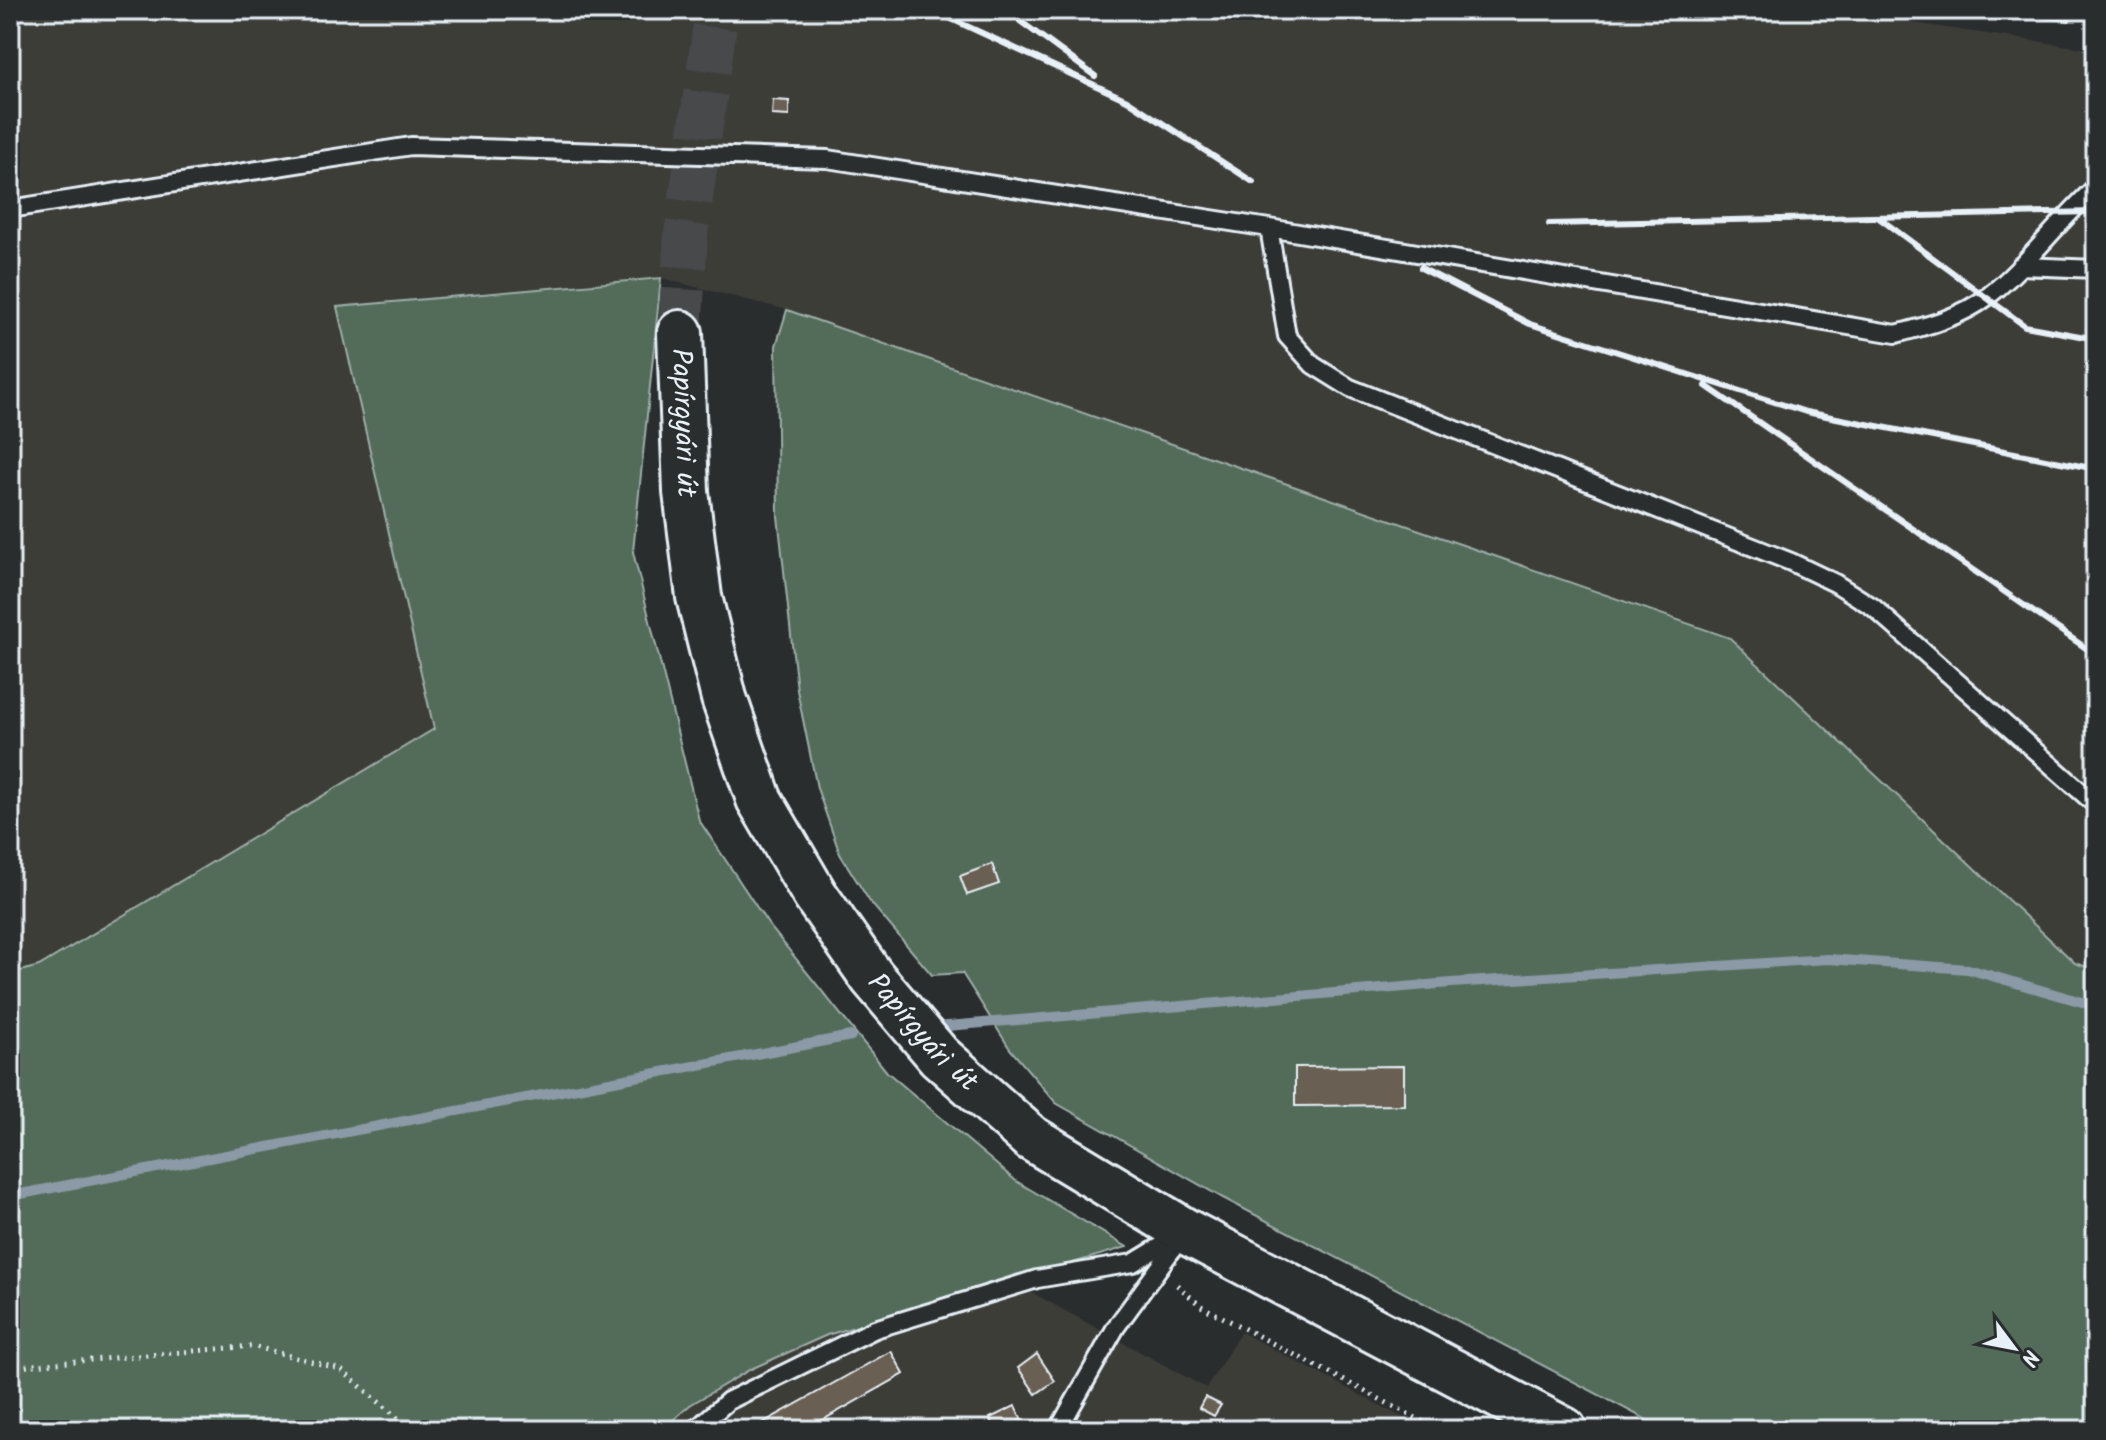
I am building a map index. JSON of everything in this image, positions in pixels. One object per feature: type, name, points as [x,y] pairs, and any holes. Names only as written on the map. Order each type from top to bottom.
[{"type":"street","name":"Papírgyári út","points":[[680,333],[686,492],[699,597],[724,698],[759,799],[815,895],[872,977],[939,1056],[1031,1138],[1185,1231],[1564,1430]]},
{"type":"lane","points":[[10,209],[411,146],[827,159],[1269,228],[1896,334],[1936,324],[1986,298],[2096,187]]},
{"type":"lane","points":[[1269,228],[1287,336],[1313,365],[1350,388],[1791,562],[1835,583],[1873,607],[2096,805]]},
{"type":"lane","points":[[2020,266],[2096,269]]},
{"type":"lane","points":[[695,1430],[728,1401],[875,1329],[1037,1279],[1133,1263],[1185,1231]]},
{"type":"lane","points":[[1058,1430],[1116,1327],[1185,1231]]},
{"type":"path","points":[[1185,1231],[1173,1281],[1201,1306],[1439,1430]]},
{"type":"path","points":[[10,1369],[252,1346],[340,1369],[412,1430]]},
{"type":"shaded area","points":[[10,10],[1825,10],[2096,50],[2096,970],[2075,963],[1727,636],[787,310],[661,278],[338,308],[434,729],[39,966],[10,974]]},
{"type":"shaded area","points":[[1009,1280],[1206,1388],[1241,1332],[1426,1430],[662,1430],[690,1405],[751,1369],[827,1335]]},
{"type":"green space","points":[[661,278],[633,552],[699,820],[768,924],[887,1072],[1016,1181],[1127,1247],[827,1335],[751,1369],[690,1405],[662,1430],[10,1430],[10,974],[39,966],[434,729],[337,307]]},
{"type":"green space","points":[[787,310],[1730,638],[2075,963],[2096,970],[2096,1430],[1666,1430],[1223,1198],[1056,1103],[1010,1049],[962,973],[932,975],[870,902],[840,854],[817,788],[797,690],[778,516],[776,346]]},
{"type":"building","points":[[2035,10],[2071,10],[2069,21],[2034,17]]},
{"type":"building","points":[[773,100],[789,101],[789,116],[772,115]]},
{"type":"building","points":[[992,864],[999,884],[967,895],[960,876]]},
{"type":"building","points":[[1404,1066],[1404,1105],[1295,1106],[1295,1067]]},
{"type":"building","points":[[891,1351],[904,1374],[805,1430],[750,1430]]},
{"type":"building","points":[[1037,1354],[1055,1381],[1036,1394],[1018,1368]]},
{"type":"building","points":[[1205,1397],[1221,1405],[1214,1416],[1199,1408]]},
{"type":"building","points":[[1015,1406],[1022,1420],[996,1430],[990,1418]]},
{"type":"waterway","points":[[936,1027],[1451,983],[1828,959],[1968,969],[2096,1006]]},
{"type":"waterway","points":[[10,1196],[851,1036]]},
{"type":"tunnel","points":[[680,333],[686,234],[717,10]]},
{"type":"railway","points":[[932,10],[1127,100],[1253,182]]},
{"type":"railway","points":[[1020,21],[1095,76]]},
{"type":"railway","points":[[1549,224],[2096,212]]},
{"type":"railway","points":[[1879,218],[2025,326],[2096,339]]},
{"type":"railway","points":[[1421,268],[1530,324],[1806,412],[2096,469]]},
{"type":"railway","points":[[1706,386],[2096,655]]}]
